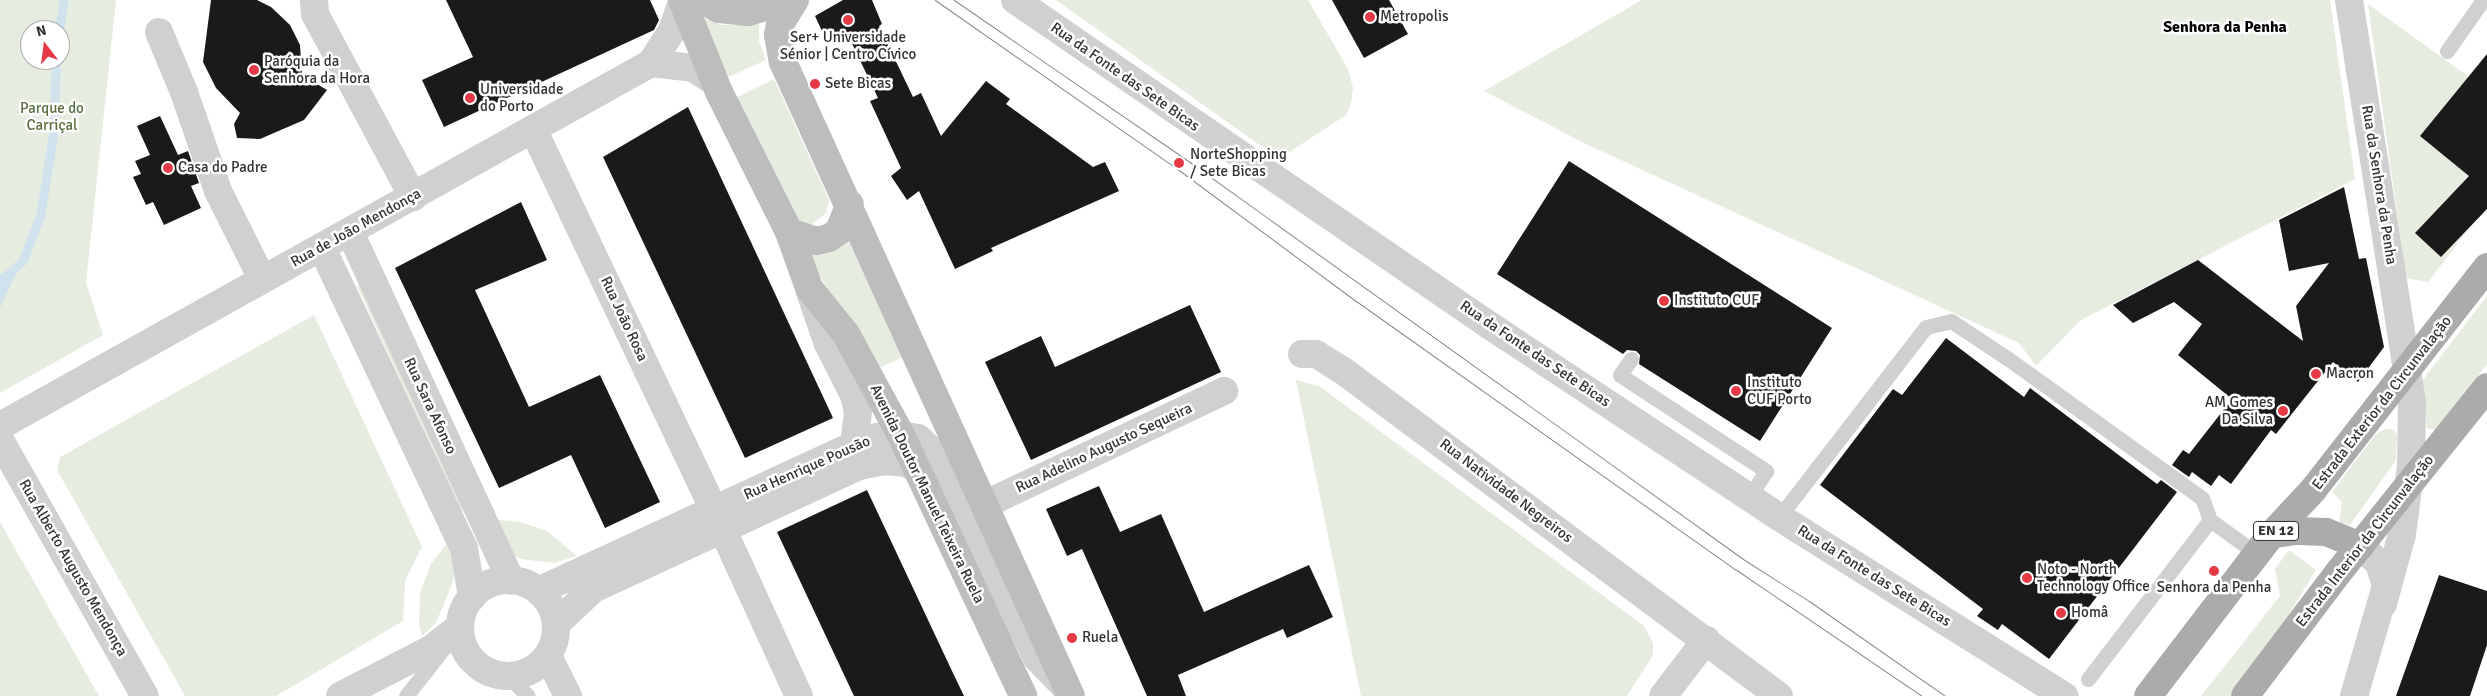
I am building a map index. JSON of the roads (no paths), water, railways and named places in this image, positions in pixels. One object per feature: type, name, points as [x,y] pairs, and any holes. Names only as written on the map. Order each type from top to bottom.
[{"type":"main road","points":[[689,1],[719,9],[748,12],[790,0]]},
{"type":"main road","points":[[795,0],[780,24],[778,35],[783,62],[850,204],[1070,694]]},
{"type":"main road","name":"Avenida Doutor Manuel Teixeira Ruela","points":[[689,1],[713,81],[789,232],[809,288],[846,334],[901,435],[1023,696]]},
{"type":"main road","points":[[789,232],[816,241],[830,238],[839,231],[850,204]]},
{"type":"main road","name":"Estrada Exterior da Circunvalação","points":[[2148,696],[2265,544],[2314,490],[2487,267]]},
{"type":"main road","name":"Estrada Interior da Circunvalação","points":[[2245,696],[2409,483],[2487,387]]},
{"type":"main road","points":[[2265,544],[2297,530],[2326,532],[2360,546]]},
{"type":"street","points":[[314,0],[316,14],[413,197]]},
{"type":"street","name":"Rua da Fonte das Sete Bicas","points":[[1015,0],[1273,180],[1779,517],[2064,696]]},
{"type":"street","name":"Rua da Senhora da Penha","points":[[2349,0],[2409,369],[2412,432],[2409,483],[2402,534],[2384,604]]},
{"type":"street","name":"Rua de João Mendonça","points":[[0,426],[651,63],[689,1]]},
{"type":"street","points":[[159,32],[184,92],[218,191],[262,279]]},
{"type":"street","points":[[651,63],[693,68],[713,81]]},
{"type":"street","name":"Rua João Rosa","points":[[533,129],[718,519],[798,696]]},
{"type":"street","name":"Rua Sara Afonso","points":[[350,232],[511,580]]},
{"type":"street","name":"Rua Sara Afonso","points":[[322,248],[464,548],[472,597]]},
{"type":"street","points":[[809,288],[828,344],[854,395],[858,412],[854,445]]},
{"type":"street","name":"Rua Natividade Negreiros","points":[[1302,354],[1316,354],[1342,370],[1780,696]]},
{"type":"street","name":"Rua Adelino Augusto Sequeira","points":[[984,505],[1224,391]]},
{"type":"street","name":"Rua Henrique Pousão","points":[[556,624],[593,589],[718,519],[854,445],[878,437],[901,435],[918,438],[931,450],[1037,658],[1070,694]]},
{"type":"street","name":"Rua Alberto Augusto Mendonça","points":[[0,440],[145,696]]},
{"type":"street","name":"Rua Henrique Pousão","points":[[538,591],[718,519],[859,466],[884,461],[906,464],[918,469]]},
{"type":"street","points":[[2354,696],[2384,604],[2386,586],[2379,563],[2360,546]]},
{"type":"street","points":[[511,580],[538,591],[547,600],[556,624],[553,646],[548,656],[537,666],[508,676],[493,674],[479,666],[462,642],[460,626],[464,611],[472,597],[496,582],[511,580]]},
{"type":"street","points":[[371,696],[460,626]]},
{"type":"street","points":[[1663,696],[1706,640]]},
{"type":"street","points":[[340,696],[431,648]]},
{"type":"street","points":[[548,656],[568,696]]},
{"type":"lane","points":[[2447,50],[2483,0]]},
{"type":"lane","points":[[1779,517],[1926,327],[1951,321],[2007,358],[2202,498],[2210,520],[2265,544]]},
{"type":"lane","points":[[1631,359],[1620,375],[1766,471],[1749,497]]},
{"type":"lane","points":[[2453,429],[2487,409]]},
{"type":"lane","points":[[2088,679],[2210,520]]},
{"type":"lane","points":[[406,696],[460,626]]},
{"type":"lane","points":[[508,676],[528,696]]},
{"type":"water","points":[[23,260],[0,308],[0,274],[11,271]]},
{"type":"waterway","points":[[61,20],[64,0]]},
{"type":"waterway","points":[[0,281],[23,260],[40,216],[53,136],[56,70]]},
{"type":"tram line","points":[[935,0],[1176,168],[1356,301],[1735,569],[1922,696]]},
{"type":"tram line","points":[[954,0],[1184,158],[1743,559],[1809,601],[1945,696]]},
{"type":"place","name":"Metropolis","points":[[1370,17]]},
{"type":"place","name":"Ser+ Universidade Sénior | Centro Cívico","points":[[848,20]]},
{"type":"place","name":"Paróquia da Senhora da Hora","points":[[254,70]]},
{"type":"place","name":"Sete Bicas","points":[[815,84]]},
{"type":"place","name":"Universidade do Porto","points":[[470,98]]},
{"type":"place","name":"NorteShopping / Sete Bicas","points":[[1179,163]]},
{"type":"place","name":"Casa do Padre","points":[[168,168]]},
{"type":"place","name":"Instituto CUF","points":[[1664,301]]},
{"type":"place","name":"Macron","points":[[2316,374]]},
{"type":"place","name":"Instituto CUF Porto","points":[[1736,391]]},
{"type":"place","name":"AM Gomes Da Silva","points":[[2283,411]]},
{"type":"place","name":"Senhora da Penha","points":[[2214,571]]},
{"type":"place","name":"Noto - North Technology Office","points":[[2027,578]]},
{"type":"place","name":"Homâ","points":[[2061,613]]},
{"type":"place","name":"Ruela","points":[[1072,638]]},
{"type":"district","name":"Senhora da Penha","points":[[2225,27]]},
{"type":"park label","name":"Parque do Carriçal","points":[[52,116]]}]
